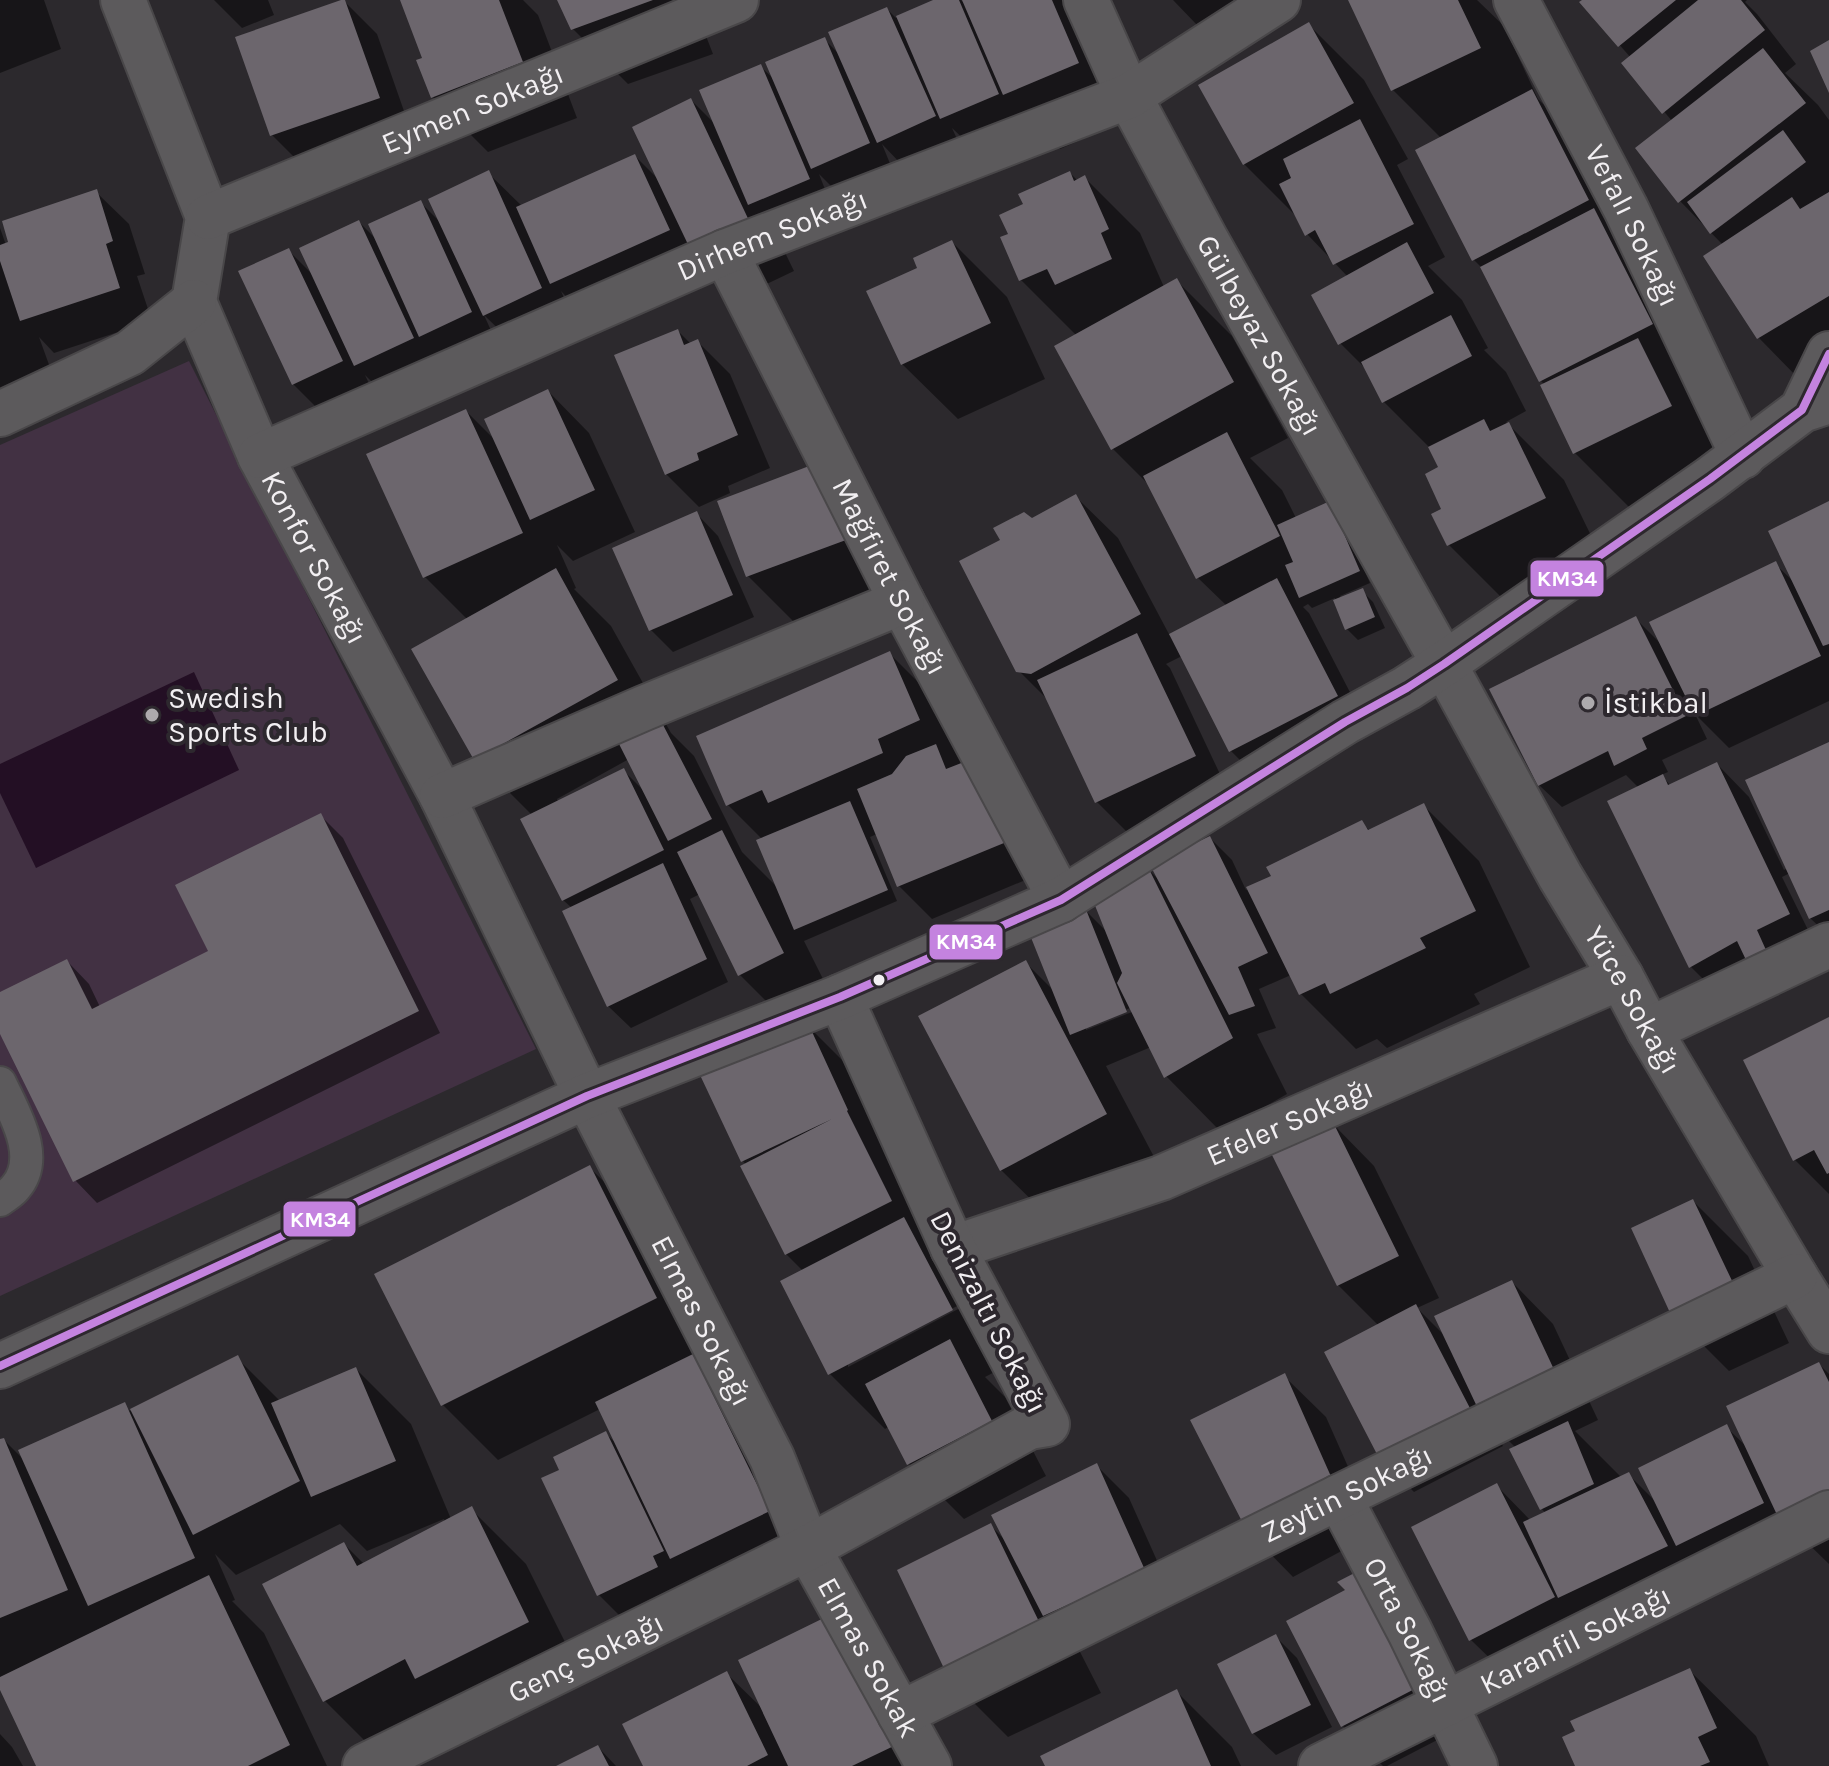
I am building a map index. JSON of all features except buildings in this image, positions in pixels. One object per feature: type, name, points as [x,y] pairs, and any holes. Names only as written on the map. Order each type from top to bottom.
[{"type":"street","points":[[0,414],[130,353],[194,302],[208,217],[123,0]]},
{"type":"street","name":"Eymen Sokağı","points":[[208,217],[736,0]]},
{"type":"street","name":"Gülbeyaz Sokağı","points":[[1086,0],[1129,96],[1205,238],[1444,664]]},
{"type":"street","name":"Dirhem Sokağı","points":[[260,456],[725,252],[1129,96],[1278,0]]},
{"type":"street","name":"Vefalı Sokağı","points":[[1516,0],[1626,209],[1743,456]]},
{"type":"street","name":"Mağfiret Sokağı","points":[[725,252],[902,602],[1061,900]]},
{"type":"street","name":"Konfor Sokağı","points":[[194,302],[260,456],[442,796],[587,1096]]},
{"type":"street","points":[[0,1366],[587,1096],[840,997],[1061,900],[1345,722],[1444,664],[1816,405],[1829,354]]},
{"type":"street","points":[[442,796],[644,708],[902,602]]},
{"type":"street","name":"Yüce Sokağı","points":[[1444,664],[1560,876],[1829,1331]]},
{"type":"street","points":[[1649,1030],[1829,945]]},
{"type":"street","name":"Efeler Sokağı","points":[[953,1248],[1161,1178],[1621,977]]},
{"type":"street","name":"Denizaltı Sokağı","points":[[808,1548],[1029,1427],[1047,1424],[953,1248],[840,997]]},
{"type":"street","name":"Elmas Sokağı","points":[[587,1096],[772,1458],[808,1548]]},
{"type":"street","name":"Zeytin Sokağı","points":[[900,1714],[1795,1276]]},
{"type":"street","name":"Orta Sokağı","points":[[1339,1497],[1475,1766]]},
{"type":"street","name":"Karanfil Sokağı","points":[[1321,1766],[1829,1513]]},
{"type":"street","name":"Elmas Sokak","points":[[808,1548],[929,1766]]},
{"type":"street","name":"Genç Sokağı","points":[[365,1766],[808,1548]]},
{"type":"lane","points":[[0,1083],[21,1128],[28,1162],[16,1188],[0,1200]]},
{"type":"shaded area","points":[[189,361],[536,1049],[0,1296],[0,445]]},
{"type":"shaded area","points":[[194,672],[239,770],[36,868],[0,793],[0,764]]},
{"type":"transit line","name":"KM34","points":[[0,1366],[587,1096],[840,997],[1061,900],[1345,722],[1444,664],[1710,479],[1802,410],[1829,354]]},
{"type":"place","name":"İstikbal","points":[[1588,703]]},
{"type":"place","name":"Swedish Sports Club","points":[[152,715]]}]
